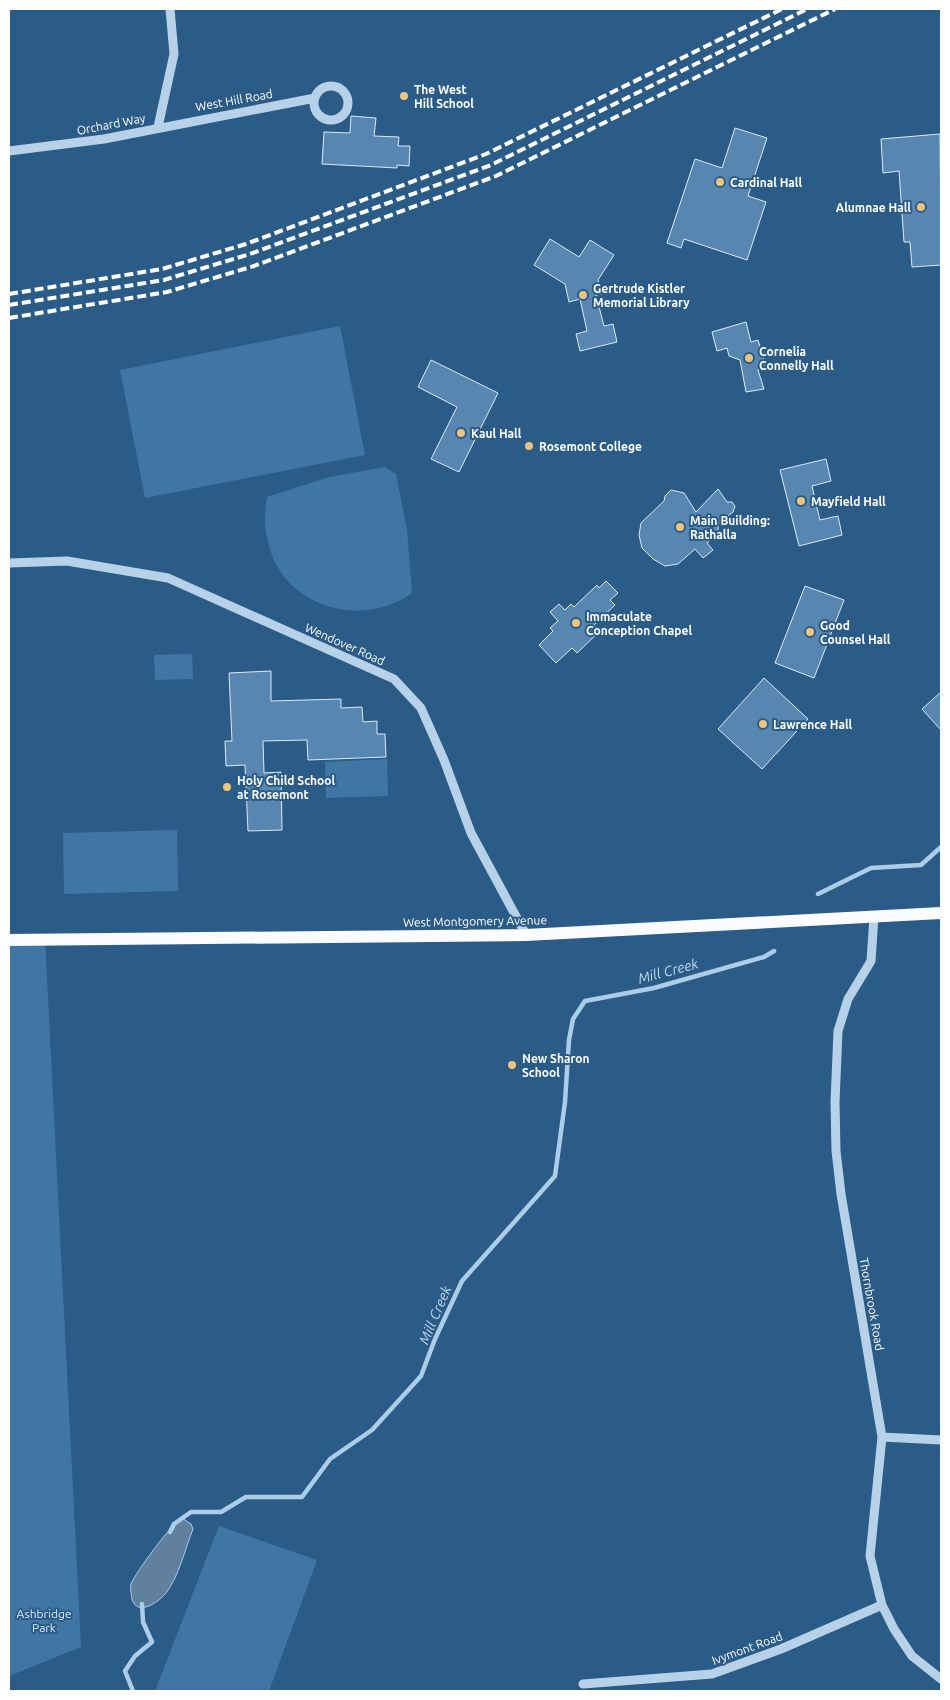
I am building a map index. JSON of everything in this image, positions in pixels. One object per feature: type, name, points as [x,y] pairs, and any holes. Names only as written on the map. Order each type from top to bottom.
[{"type":"main road","name":"West Montgomery Avenue","points":[[9,940],[526,935],[941,913]]},
{"type":"street","name":"Orchard Way","points":[[9,151],[87,142],[158,127],[174,54],[170,9]]},
{"type":"street","name":"West Hill Road","points":[[158,127],[315,98]]},
{"type":"street","name":"Wendover Road","points":[[9,563],[67,561],[168,578],[394,679],[421,708],[444,760],[471,833],[526,935]]},
{"type":"street","name":"Thornbrook Road","points":[[874,916],[871,961],[848,999],[838,1031],[835,1102],[836,1151],[841,1194],[882,1438],[870,1556],[882,1605],[894,1628],[912,1656],[941,1679]]},
{"type":"street","points":[[882,1438],[941,1440]]},
{"type":"street","name":"Ivymont Road","points":[[582,1684],[712,1674],[782,1649],[882,1605]]},
{"type":"green space","points":[[340,326],[365,455],[145,498],[120,370]]},
{"type":"green space","points":[[385,467],[396,474],[407,530],[412,593],[392,604],[371,610],[349,610],[328,606],[308,598],[291,585],[278,567],[269,546],[265,528],[267,497],[329,477]]},
{"type":"green space","points":[[192,654],[193,679],[155,680],[154,655]]},
{"type":"green space","points":[[387,759],[388,796],[326,798],[325,762]]},
{"type":"green space","points":[[177,830],[178,891],[64,894],[63,833]]},
{"type":"green space","name":"Ashbridge Park","points":[[45,939],[81,1647],[9,1676],[9,940]]},
{"type":"green space","points":[[219,1526],[317,1560],[269,1691],[155,1691]]},
{"type":"shaded area","points":[[182,1518],[191,1524],[193,1529],[171,1586],[162,1598],[151,1605],[140,1607],[135,1605],[132,1600],[131,1587],[134,1578],[163,1538]]},
{"type":"building","name":"The West Hill School","points":[[351,116],[376,118],[374,136],[399,137],[398,146],[410,146],[409,166],[397,165],[397,168],[322,164],[324,132],[350,133]]},
{"type":"building","name":"Cardinal Hall","points":[[735,128],[767,138],[748,196],[766,202],[747,260],[684,239],[681,248],[667,243],[695,159],[722,168]]},
{"type":"building","name":"Alumnae Hall","points":[[940,134],[941,265],[912,267],[910,242],[904,242],[899,171],[883,173],[881,139]]},
{"type":"building","name":"Gertrude Kistler Memorial Library","points":[[550,239],[579,257],[590,240],[614,255],[598,280],[602,294],[596,295],[604,326],[613,324],[617,342],[580,351],[576,334],[587,331],[580,299],[569,302],[565,284],[534,265]]},
{"type":"building","name":"Cornelia Connelly Hall","points":[[746,322],[751,342],[758,340],[766,367],[758,370],[764,389],[746,392],[740,360],[729,356],[727,348],[717,351],[712,332]]},
{"type":"building","name":"Kaul Hall","points":[[431,360],[498,393],[459,472],[431,459],[457,407],[418,387]]},
{"type":"building","name":"Mayfield Hall","points":[[826,459],[831,481],[812,486],[820,520],[838,516],[842,535],[799,546],[780,470]]},
{"type":"building","name":"Main Building: Rathalla","points":[[718,489],[727,502],[732,502],[735,506],[733,512],[718,524],[718,533],[707,543],[713,550],[703,558],[695,549],[678,564],[665,566],[653,559],[642,548],[639,535],[641,523],[664,501],[665,496],[671,490],[684,493],[696,512]]},
{"type":"building","name":"Immaculate Conception Chapel","points":[[606,581],[618,593],[610,600],[615,605],[594,625],[600,631],[577,653],[572,648],[556,663],[539,645],[553,631],[550,628],[558,621],[550,612],[559,604],[565,610],[571,604],[574,607],[597,585],[599,588]]},
{"type":"building","name":"Good Counsel Hall","points":[[805,586],[844,600],[814,678],[775,663]]},
{"type":"building","name":"Holy Child School at Rosemont","points":[[271,671],[271,701],[341,699],[341,708],[362,707],[363,722],[377,721],[377,734],[385,734],[386,757],[308,760],[307,740],[263,741],[264,773],[281,772],[282,830],[248,831],[245,765],[226,766],[225,741],[232,741],[229,673]]},
{"type":"building","name":"Lawrence Hall","points":[[764,678],[808,719],[762,769],[718,729]]},
{"type":"building","points":[[941,692],[941,730],[922,709]]},
{"type":"waterway","name":"Mill Creek","points":[[818,894],[871,868],[921,865],[941,847]]},
{"type":"waterway","name":"Mill Creek","points":[[170,1532],[174,1524],[191,1512],[221,1512],[246,1497],[302,1497],[330,1459],[372,1430],[421,1376],[435,1339],[462,1281],[555,1176],[565,1102],[569,1040],[573,1019],[585,1001],[654,988],[764,957],[774,951]]},
{"type":"waterway","name":"Mill Creek","points":[[133,1691],[125,1671],[135,1656],[152,1642],[143,1622],[142,1604]]},
{"type":"railway","points":[[9,294],[162,269],[246,244],[486,154],[782,9]]},
{"type":"railway","points":[[9,305],[164,280],[250,254],[491,165],[807,9]]},
{"type":"railway","points":[[9,318],[167,292],[254,266],[496,176],[835,9]]},
{"type":"place","name":"The West Hill School","points":[[404,96]]},
{"type":"place","name":"Cardinal Hall","points":[[720,182]]},
{"type":"place","name":"Alumnae Hall","points":[[921,207]]},
{"type":"place","name":"Gertrude Kistler Memorial Library","points":[[583,295]]},
{"type":"place","name":"Cornelia Connelly Hall","points":[[749,358]]},
{"type":"place","name":"Kaul Hall","points":[[461,433]]},
{"type":"place","name":"Rosemont College","points":[[529,446]]},
{"type":"place","name":"Mayfield Hall","points":[[801,501]]},
{"type":"place","name":"Main Building: Rathalla","points":[[680,527]]},
{"type":"place","name":"Immaculate Conception Chapel","points":[[576,623]]},
{"type":"place","name":"Good Counsel Hall","points":[[810,632]]},
{"type":"place","name":"Lawrence Hall","points":[[763,724]]},
{"type":"place","name":"Holy Child School at Rosemont","points":[[227,787]]},
{"type":"place","name":"New Sharon School","points":[[512,1065]]}]
